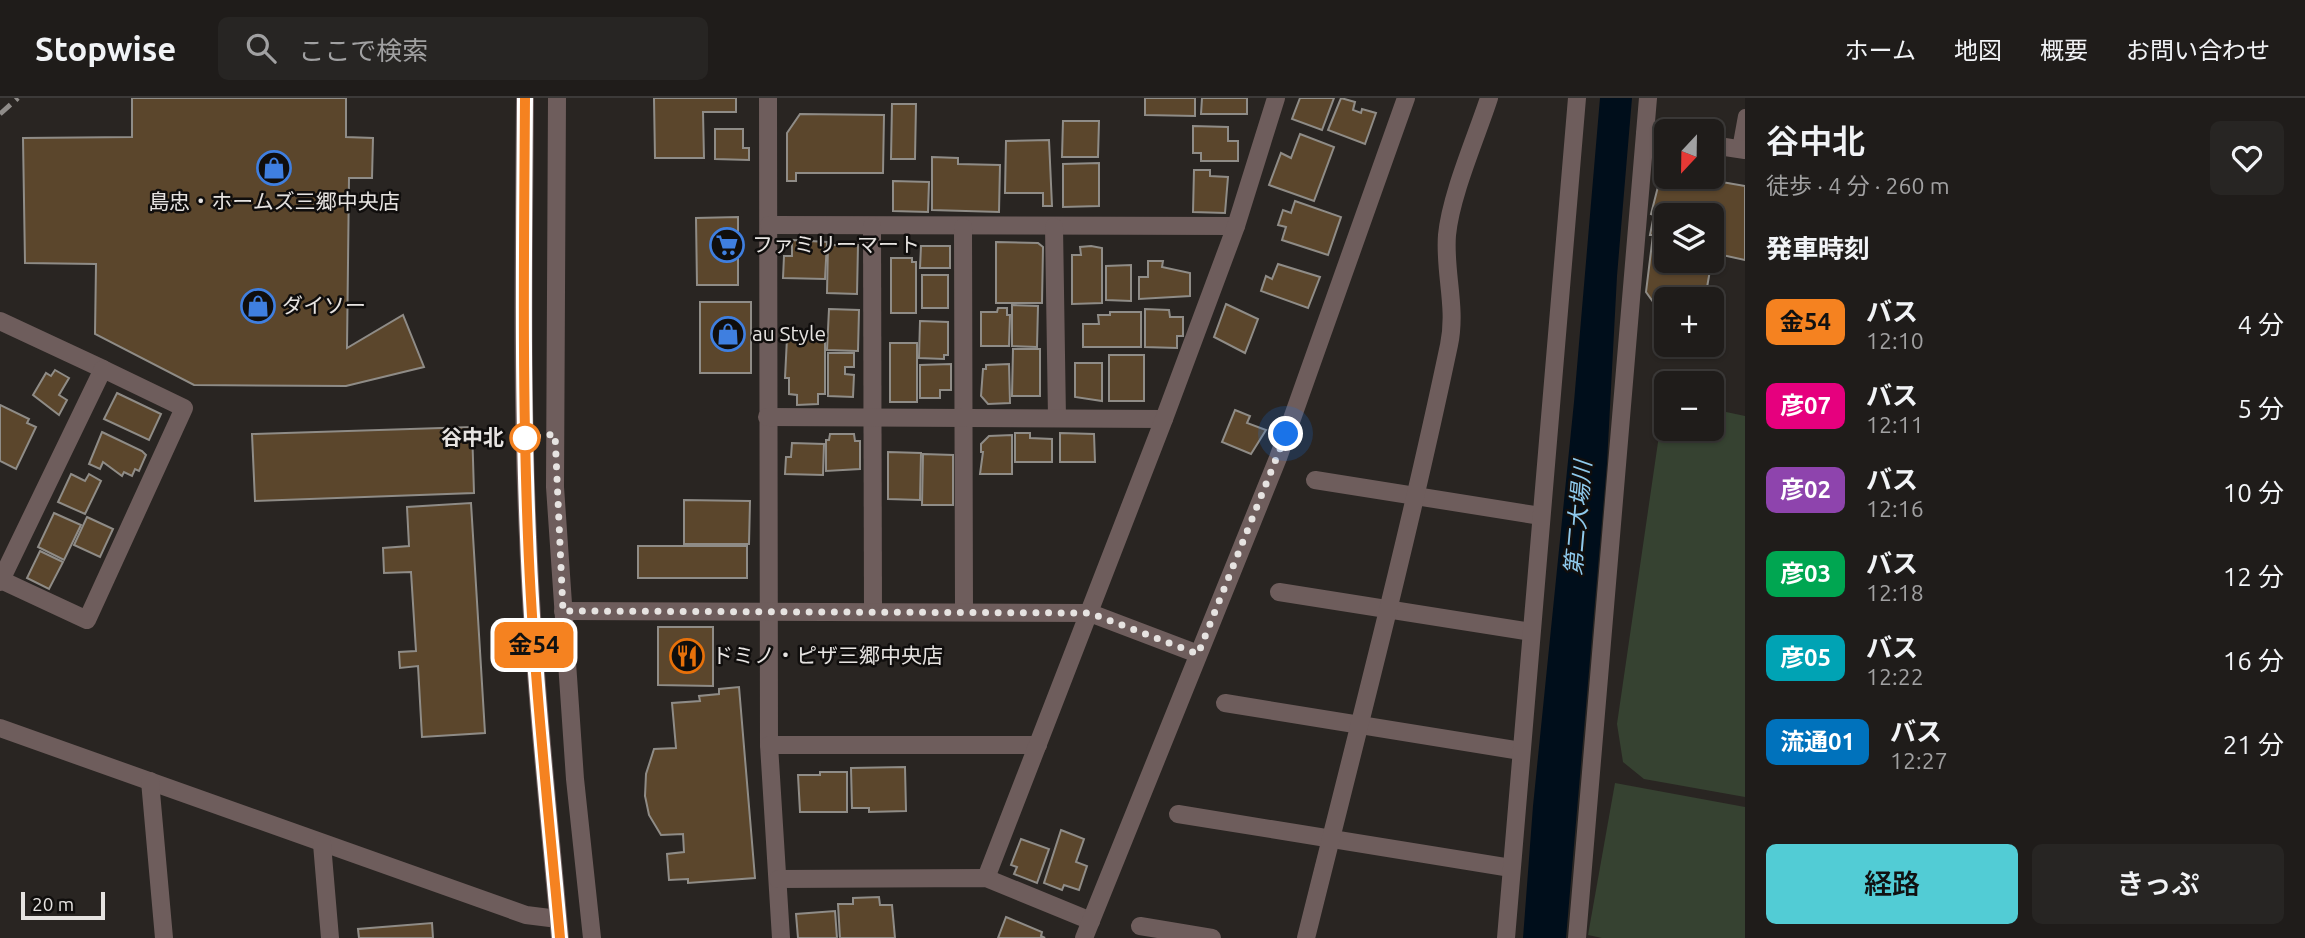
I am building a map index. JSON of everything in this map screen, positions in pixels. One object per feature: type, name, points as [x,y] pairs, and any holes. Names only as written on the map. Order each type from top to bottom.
[{"type":"street","points":[[525,98],[524,310],[528,537],[536,685],[560,938]]},
{"type":"street","points":[[557,98],[555,487],[575,779],[592,938]]},
{"type":"street","points":[[768,98],[769,745],[781,938]]},
{"type":"street","points":[[986,878],[1090,613],[1236,226],[1276,98]]},
{"type":"street","points":[[778,879],[986,878],[1087,930],[1278,458],[1406,98]]},
{"type":"street","points":[[1306,938],[1388,610],[1452,332],[1452,288],[1446,255],[1449,220],[1489,98]]},
{"type":"street","points":[[1506,938],[1577,98]]},
{"type":"street","points":[[1577,938],[1648,98]]},
{"type":"street","points":[[1645,134],[1654,136]]},
{"type":"street","points":[[1724,147],[1742,150]]},
{"type":"street","points":[[769,225],[1236,226]]},
{"type":"street","points":[[872,226],[873,611]]},
{"type":"street","points":[[963,227],[964,611]]},
{"type":"street","points":[[1054,227],[1058,418]]},
{"type":"street","points":[[0,320],[103,369],[184,408],[87,620],[0,581],[103,369]]},
{"type":"street","points":[[767,417],[1164,419]]},
{"type":"street","points":[[1315,480],[1541,516]]},
{"type":"street","points":[[1279,592],[1531,632]]},
{"type":"street","points":[[563,611],[1090,613],[1198,654]]},
{"type":"street","points":[[1225,703],[1521,751]]},
{"type":"street","points":[[0,728],[526,915],[558,919]]},
{"type":"street","points":[[769,745],[1038,745]]},
{"type":"street","points":[[149,781],[164,938]]},
{"type":"street","points":[[1178,814],[1511,868]]},
{"type":"street","points":[[322,844],[330,938]]},
{"type":"street","points":[[1140,926],[1212,938]]},
{"type":"lane","points":[[1742,150],[1745,116]]},
{"type":"green space","points":[[1724,412],[1745,416],[1745,797],[1644,779],[1623,762],[1617,724],[1658,441],[1724,441]]},
{"type":"green space","points":[[1615,783],[1745,807],[1745,938],[1602,938],[1588,935]]},
{"type":"water","name":"第二大場川","points":[[1600,98],[1632,98],[1617,276],[1607,463],[1566,938],[1523,938],[1533,806],[1574,402]]},
{"type":"building","points":[[132,98],[346,98],[346,137],[373,138],[372,178],[349,178],[347,348],[403,315],[424,367],[346,386],[194,385],[95,334],[96,264],[25,263],[23,138],[132,137]]},
{"type":"building","points":[[654,98],[736,98],[736,112],[703,112],[704,158],[655,158]]},
{"type":"building","points":[[1145,98],[1195,98],[1195,116],[1145,115]]},
{"type":"building","points":[[1202,98],[1247,98],[1247,114],[1201,114]]},
{"type":"building","points":[[1300,98],[1334,98],[1322,130],[1292,119]]},
{"type":"building","points":[[1341,98],[1355,102],[1353,110],[1361,113],[1362,109],[1376,113],[1365,144],[1328,130]]},
{"type":"building","points":[[892,104],[916,104],[915,159],[891,159]]},
{"type":"building","points":[[800,114],[884,115],[883,173],[796,173],[796,181],[787,181],[787,133]]},
{"type":"building","points":[[1063,121],[1099,121],[1098,157],[1062,157]]},
{"type":"building","points":[[1193,126],[1228,127],[1228,141],[1238,141],[1238,161],[1201,161],[1201,153],[1193,153]]},
{"type":"building","points":[[715,129],[743,129],[743,148],[749,148],[749,160],[715,159]]},
{"type":"building","points":[[1300,134],[1334,147],[1314,201],[1269,185],[1281,153],[1291,158]]},
{"type":"building","points":[[1049,140],[1052,206],[1043,206],[1043,193],[1005,193],[1006,141]]},
{"type":"building","points":[[932,157],[958,158],[958,164],[1000,165],[999,212],[932,210]]},
{"type":"building","points":[[1099,163],[1099,206],[1063,207],[1063,164]]},
{"type":"building","points":[[1194,170],[1210,170],[1210,176],[1228,177],[1225,213],[1193,212]]},
{"type":"building","points":[[893,181],[929,182],[928,212],[893,211]]},
{"type":"building","points":[[1724,182],[1745,186],[1745,260],[1724,255],[1724,203],[1654,203],[1654,215],[1651,214],[1657,189],[1724,189]]},
{"type":"building","points":[[1295,201],[1341,217],[1328,255],[1282,240],[1286,227],[1278,225],[1283,210],[1291,213]]},
{"type":"building","points":[[1654,215],[1654,273],[1710,273],[1707,287],[1654,287],[1654,303],[1646,292],[1653,235],[1650,235]]},
{"type":"building","points":[[738,217],[738,285],[697,285],[696,218]]},
{"type":"building","points":[[792,240],[827,242],[825,279],[783,278],[784,256],[792,256]]},
{"type":"building","points":[[996,242],[1038,243],[1043,247],[1042,303],[996,303]]},
{"type":"building","points":[[828,245],[858,245],[857,294],[827,293]]},
{"type":"building","points":[[921,246],[950,246],[950,268],[920,268]]},
{"type":"building","points":[[1080,247],[1102,248],[1102,303],[1072,304],[1072,255],[1081,255]]},
{"type":"building","points":[[891,258],[912,258],[912,262],[916,262],[916,313],[891,313]]},
{"type":"building","points":[[1148,261],[1163,261],[1162,267],[1190,273],[1190,296],[1139,299],[1139,277],[1148,277]]},
{"type":"building","points":[[1278,264],[1320,277],[1308,308],[1261,291],[1266,276],[1272,279]]},
{"type":"building","points":[[1131,265],[1131,301],[1106,300],[1106,266]]},
{"type":"building","points":[[922,275],[948,275],[948,308],[922,308]]},
{"type":"building","points":[[700,302],[751,302],[751,373],[700,373]]},
{"type":"building","points":[[1226,304],[1258,319],[1245,353],[1214,337]]},
{"type":"building","points":[[1012,305],[1038,306],[1037,347],[1012,346]]},
{"type":"building","points":[[998,308],[1007,308],[1007,315],[1010,315],[1009,346],[981,346],[981,312],[997,312]]},
{"type":"building","points":[[829,309],[859,310],[858,351],[827,350]]},
{"type":"building","points":[[1145,309],[1169,310],[1170,317],[1183,317],[1183,336],[1177,336],[1177,348],[1145,347]]},
{"type":"building","points":[[1110,312],[1141,312],[1141,347],[1083,347],[1083,324],[1099,324],[1098,315],[1110,315]]},
{"type":"building","points":[[920,321],[948,322],[948,355],[944,355],[944,359],[919,358]]},
{"type":"building","points":[[787,338],[825,339],[825,394],[818,394],[818,404],[797,405],[797,395],[789,394],[789,378],[785,378]]},
{"type":"building","points":[[890,343],[917,343],[917,402],[890,402]]},
{"type":"building","points":[[1013,349],[1040,349],[1040,396],[1012,396]]},
{"type":"building","points":[[828,353],[854,353],[854,367],[845,367],[845,374],[854,375],[853,397],[828,396]]},
{"type":"building","points":[[1109,355],[1144,355],[1144,401],[1109,401]]},
{"type":"building","points":[[1075,363],[1102,363],[1102,401],[1075,397]]},
{"type":"building","points":[[951,364],[951,390],[940,390],[940,398],[920,398],[920,365]]},
{"type":"building","points":[[1009,364],[1010,403],[988,404],[981,396],[983,369],[986,369],[986,365]]},
{"type":"building","points":[[55,370],[69,378],[59,395],[67,400],[59,415],[33,395],[46,373],[51,376]]},
{"type":"building","points":[[117,393],[161,414],[149,440],[104,419]]},
{"type":"building","points":[[0,405],[29,419],[27,423],[36,427],[16,469],[0,461]]},
{"type":"building","points":[[1235,410],[1250,416],[1247,423],[1266,430],[1251,454],[1222,442]]},
{"type":"building","points":[[472,427],[474,493],[255,501],[252,434]]},
{"type":"building","points":[[102,432],[146,455],[139,471],[135,469],[132,476],[124,472],[122,476],[103,462],[100,469],[89,464]]},
{"type":"building","points":[[1015,433],[1030,433],[1030,438],[1052,439],[1052,462],[1015,462]]},
{"type":"building","points":[[1060,433],[1094,434],[1095,462],[1060,462]]},
{"type":"building","points":[[830,434],[854,434],[855,441],[860,441],[860,469],[826,471],[826,440],[829,440]]},
{"type":"building","points":[[1012,435],[1012,474],[980,474],[983,452],[981,444],[989,436]]},
{"type":"building","points":[[792,443],[824,444],[823,475],[785,474],[786,457],[791,457]]},
{"type":"building","points":[[888,452],[921,453],[920,500],[888,499]]},
{"type":"building","points":[[923,454],[953,455],[953,505],[922,505]]},
{"type":"building","points":[[71,474],[85,481],[89,474],[101,481],[85,514],[58,502]]},
{"type":"building","points":[[684,500],[750,501],[749,544],[684,544]]},
{"type":"building","points":[[471,503],[485,733],[422,737],[418,666],[400,668],[399,652],[416,651],[411,572],[384,573],[383,548],[409,546],[407,507]]},
{"type":"building","points":[[54,513],[81,525],[64,560],[38,547]]},
{"type":"building","points":[[87,517],[113,529],[100,557],[74,545]]},
{"type":"building","points":[[638,546],[747,546],[747,578],[638,578]]},
{"type":"building","points":[[40,551],[63,562],[49,589],[27,578]]},
{"type":"building","points":[[658,627],[713,627],[713,686],[658,685]]},
{"type":"building","points":[[739,687],[755,878],[688,883],[688,879],[669,880],[667,854],[684,852],[683,834],[661,835],[649,815],[645,796],[646,774],[654,749],[676,748],[672,703],[700,701],[699,696],[719,694],[719,689]]},
{"type":"building","points":[[905,767],[906,811],[869,812],[869,808],[852,808],[851,768]]},
{"type":"building","points":[[820,772],[847,772],[847,812],[800,812],[798,775],[820,775]]},
{"type":"building","points":[[1061,830],[1084,839],[1076,862],[1087,866],[1079,890],[1064,885],[1062,890],[1044,883]]},
{"type":"building","points":[[1021,839],[1049,849],[1037,883],[1014,874],[1017,867],[1011,865]]},
{"type":"building","points":[[879,897],[880,905],[892,905],[895,938],[840,938],[838,904],[853,904],[853,898]]},
{"type":"building","points":[[835,911],[837,938],[798,938],[796,914]]},
{"type":"building","points":[[1006,917],[1042,932],[1041,936],[1045,938],[998,938]]},
{"type":"building","points":[[432,923],[433,938],[359,938],[358,929]]},
{"type":"railway","points":[[0,114],[18,98]]},
{"type":"bus line","name":"金54","points":[[525,98],[524,394],[528,537],[536,685],[560,938]]},
{"type":"place","name":"島忠・ホームズ三郷中央店","points":[[274,168]]},
{"type":"place","name":"ファミリーマート","points":[[727,245]]},
{"type":"place","name":"ダイソー","points":[[258,306]]},
{"type":"place","name":"au Style","points":[[728,334]]},
{"type":"place","name":"谷中北","points":[[525,438]]},
{"type":"place","name":"ドミノ・ピザ三郷中央店","points":[[687,656]]},
{"type":"route","points":[[525,438],[555,434],[555,487],[563,611],[1090,613],[1198,654],[1286,434]]}]
